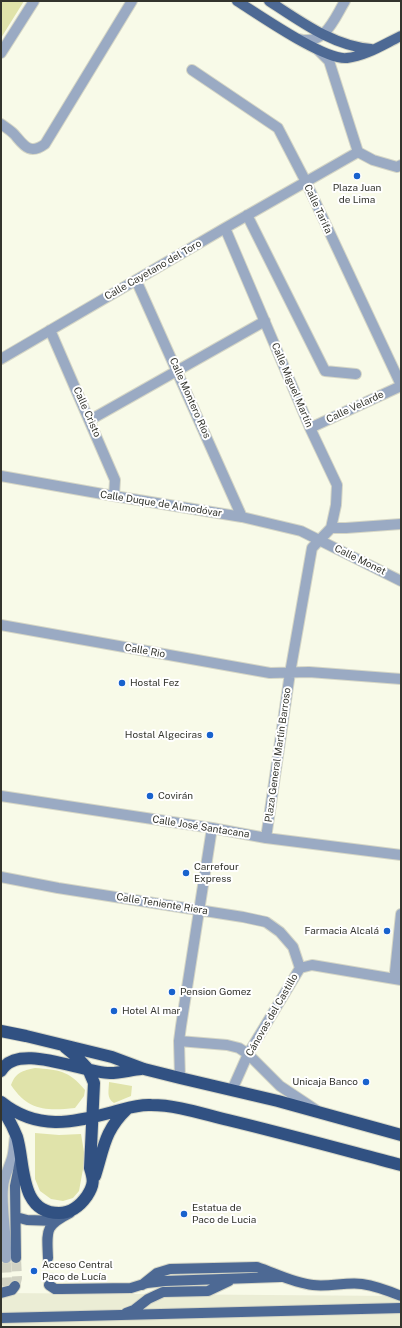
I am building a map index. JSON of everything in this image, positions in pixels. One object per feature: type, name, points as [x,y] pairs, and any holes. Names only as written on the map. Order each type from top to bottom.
[{"type":"highway","points":[[1,1031],[112,1057],[180,1078],[278,1101],[401,1135]]},
{"type":"highway","points":[[62,1045],[76,1056],[88,1070],[94,1083],[90,1168],[94,1179]]},
{"type":"highway","points":[[1,1071],[9,1062],[17,1058],[26,1057],[43,1059],[88,1070],[110,1073],[144,1068]]},
{"type":"highway","points":[[1,1102],[27,1118],[46,1123],[67,1122],[148,1105],[169,1106],[401,1165]]},
{"type":"highway","points":[[1,1107],[15,1132],[27,1188],[32,1199],[38,1207],[57,1213],[66,1213],[74,1210],[83,1202],[90,1191],[108,1131],[120,1115],[128,1109]]},
{"type":"main road","points":[[237,1],[318,50],[339,58],[357,56],[401,36]]},
{"type":"main road","points":[[269,1],[345,45],[373,50]]},
{"type":"main road","points":[[11,1258],[16,1217],[15,1186],[21,1159]]},
{"type":"main road","points":[[48,1258],[48,1234],[51,1226],[56,1221],[74,1211],[83,1202]]},
{"type":"main road","points":[[16,1217],[27,1220],[56,1221]]},
{"type":"main road","points":[[142,1285],[157,1273],[170,1269],[257,1267],[282,1277],[313,1285],[362,1284],[383,1289],[401,1296]]},
{"type":"main road","points":[[49,1285],[55,1289],[131,1288],[165,1281],[282,1277]]},
{"type":"main road","points":[[122,1315],[134,1310],[148,1299],[163,1292],[208,1291],[235,1279]]},
{"type":"main road","points":[[1,1318],[401,1308]]},
{"type":"street","points":[[1,53],[34,1]]},
{"type":"street","points":[[1,124],[13,132],[27,148],[37,148],[45,144],[132,1]]},
{"type":"street","points":[[299,39],[312,40],[324,34],[346,1]]},
{"type":"street","points":[[318,50],[329,61],[358,152],[374,160],[399,166]]},
{"type":"street","name":"Calle Tarifa","points":[[192,70],[278,128],[306,182],[401,386]]},
{"type":"street","points":[[306,182],[358,152]]},
{"type":"street","name":"Calle Cayetano del Toro","points":[[1,359],[306,182]]},
{"type":"street","points":[[247,215],[326,371],[356,374]]},
{"type":"street","name":"Calle Miguel Martín","points":[[225,228],[266,321],[310,428],[338,485],[336,505],[331,528]]},
{"type":"street","name":"Calle Montero Ríos","points":[[136,280],[178,370],[242,517]]},
{"type":"street","points":[[90,420],[266,321]]},
{"type":"street","name":"Calle Cristo","points":[[50,330],[115,480],[114,496]]},
{"type":"street","name":"Calle Velarde","points":[[310,428],[401,386]]},
{"type":"street","name":"Calle Duque de Almodóvar","points":[[1,476],[242,517],[301,531],[320,540]]},
{"type":"street","points":[[320,540],[331,528],[401,524]]},
{"type":"street","name":"Calle Monet","points":[[320,540],[401,580]]},
{"type":"street","name":"Plaza General Martín Barroso","points":[[266,838],[290,673],[312,548],[320,540]]},
{"type":"street","name":"Calle Rio","points":[[1,625],[270,673],[309,672],[401,679]]},
{"type":"street","name":"Calle José Santacana","points":[[1,796],[212,828],[266,838],[401,855]]},
{"type":"street","points":[[180,1078],[179,1041],[212,828]]},
{"type":"street","name":"Calle Teniente Riera","points":[[1,877],[58,888],[199,909],[266,922],[280,932],[293,947],[300,968]]},
{"type":"street","points":[[401,914],[395,972],[401,973]]},
{"type":"street","name":"Cánovas del Castillo","points":[[232,1090],[248,1054],[300,968],[312,965],[401,980]]},
{"type":"street","points":[[179,1041],[227,1045],[238,1048],[248,1054],[280,1086],[321,1113]]},
{"type":"street","points":[[11,1258],[6,1245],[3,1218],[3,1188],[5,1175],[13,1156],[15,1132]]},
{"type":"street","points":[[3,1218],[16,1217]]},
{"type":"shaded area","points":[[1,1293],[401,1296],[401,1327],[1,1327]]},
{"type":"green space","points":[[1,1],[24,1],[1,38]]},
{"type":"green space","points":[[35,1068],[63,1072],[74,1078],[79,1083],[85,1090],[84,1096],[75,1108],[47,1109],[31,1104],[17,1094],[11,1085],[15,1077],[23,1071]]},
{"type":"green space","points":[[109,1082],[132,1086],[131,1096],[114,1103],[111,1101],[109,1096]]},
{"type":"green space","points":[[35,1133],[59,1135],[81,1134],[85,1158],[79,1191],[73,1198],[63,1201],[51,1199],[40,1191],[35,1179]]},
{"type":"tunnel","points":[[5,1287],[7,1283],[6,1258]]},
{"type":"tunnel","points":[[15,1286],[17,1278],[16,1258]]},
{"type":"tunnel","points":[[48,1258],[49,1285]]},
{"type":"place","name":"Plaza Juan de Lima","points":[[357,176]]},
{"type":"place","name":"Hostal Fez","points":[[122,683]]},
{"type":"place","name":"Hostal Algeciras","points":[[210,735]]},
{"type":"place","name":"Covirán","points":[[150,796]]},
{"type":"place","name":"Carrefour Express","points":[[186,873]]},
{"type":"place","name":"Farmacia Alcalá","points":[[387,931]]},
{"type":"place","name":"Pension Gomez","points":[[172,992]]},
{"type":"place","name":"Hotel Al mar","points":[[114,1011]]},
{"type":"place","name":"Unicaja Banco","points":[[366,1082]]},
{"type":"place","name":"Estatua de Paco de Lucia","points":[[184,1214]]},
{"type":"place","name":"Acceso Central Paco de Lucía","points":[[34,1271]]}]
